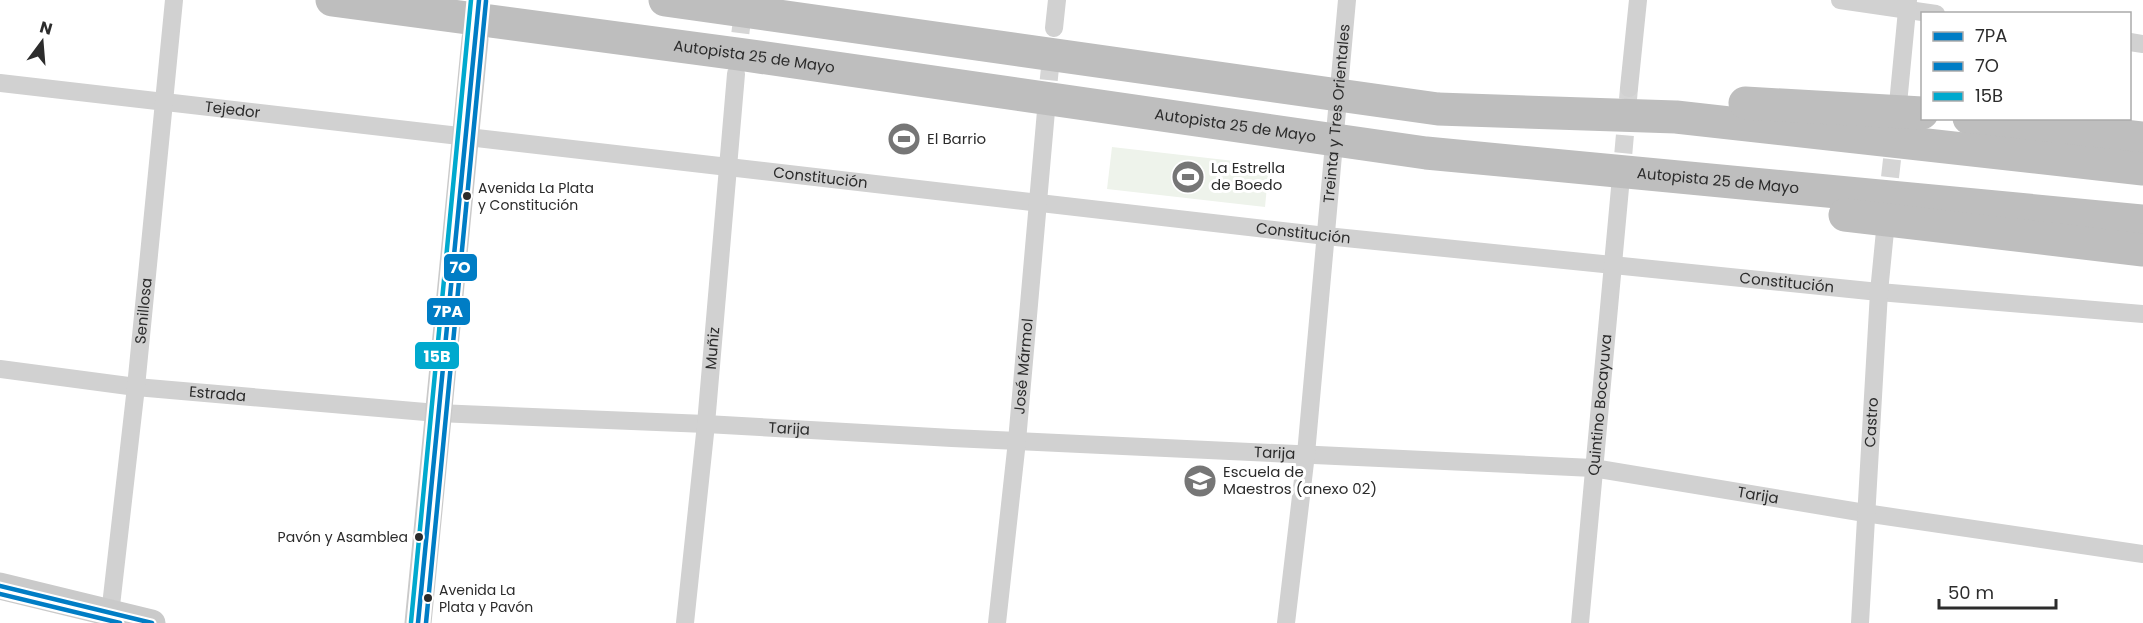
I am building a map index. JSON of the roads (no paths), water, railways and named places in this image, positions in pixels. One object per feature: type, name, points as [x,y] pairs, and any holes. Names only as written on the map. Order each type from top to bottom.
[{"type":"highway","name":"Autopista 25 de Mayo","points":[[332,0],[738,54],[1426,153],[2143,221]]},
{"type":"highway","points":[[665,0],[1438,109],[1676,117],[2143,168]]},
{"type":"highway","points":[[1676,117],[1731,102],[1910,109]]},
{"type":"highway","points":[[1986,120],[2143,138]]},
{"type":"highway","points":[[1515,162],[1791,209],[2143,250]]},
{"type":"main road","points":[[418,623],[475,39]]},
{"type":"main road","points":[[0,586],[109,618],[152,623]]},
{"type":"street","name":"Senillosa","points":[[109,618],[136,387],[174,0]]},
{"type":"street","points":[[1054,28],[1057,0]]},
{"type":"street","name":"Treinta y Tres Orientales","points":[[1286,623],[1306,454],[1347,0]]},
{"type":"street","points":[[1629,88],[1638,0]]},
{"type":"street","points":[[1840,0],[1907,5],[1930,12]]},
{"type":"street","points":[[1907,5],[1910,109]]},
{"type":"street","name":"Muñiz","points":[[685,623],[706,424],[726,166],[736,74]]},
{"type":"street","name":"Tejedor","points":[[0,83],[466,137]]},
{"type":"street","name":"José Mármol","points":[[998,623],[1017,441],[1036,202],[1046,111]]},
{"type":"street","name":"Constitución","points":[[466,137],[1326,236],[1879,292],[2143,314]]},
{"type":"street","name":"Quintino Bocayuva","points":[[1580,623],[1620,188]]},
{"type":"street","name":"Castro","points":[[1860,623],[1879,292],[1886,220]]},
{"type":"street","name":"Estrada","points":[[0,369],[136,387],[437,413]]},
{"type":"street","name":"Tarija","points":[[437,413],[1593,468],[1865,513],[2143,554]]},
{"type":"tunnel","points":[[737,60],[744,4]]},
{"type":"tunnel","points":[[1046,107],[1052,48]]},
{"type":"tunnel","points":[[1621,180],[1629,88]]},
{"type":"tunnel","points":[[1887,204],[1895,133]]},
{"type":"place","name":"El Barrio","points":[[904,139]]},
{"type":"place","name":"La Estrella de Boedo","points":[[1188,177]]},
{"type":"place","name":"Avenida La Plata y Constitución","points":[[467,196]]},
{"type":"place","name":"Escuela de Maestros (anexo 02)","points":[[1200,481]]},
{"type":"place","name":"Pavón y Asamblea","points":[[419,537]]},
{"type":"place","name":"Avenida La Plata y Pavón","points":[[428,598]]}]
